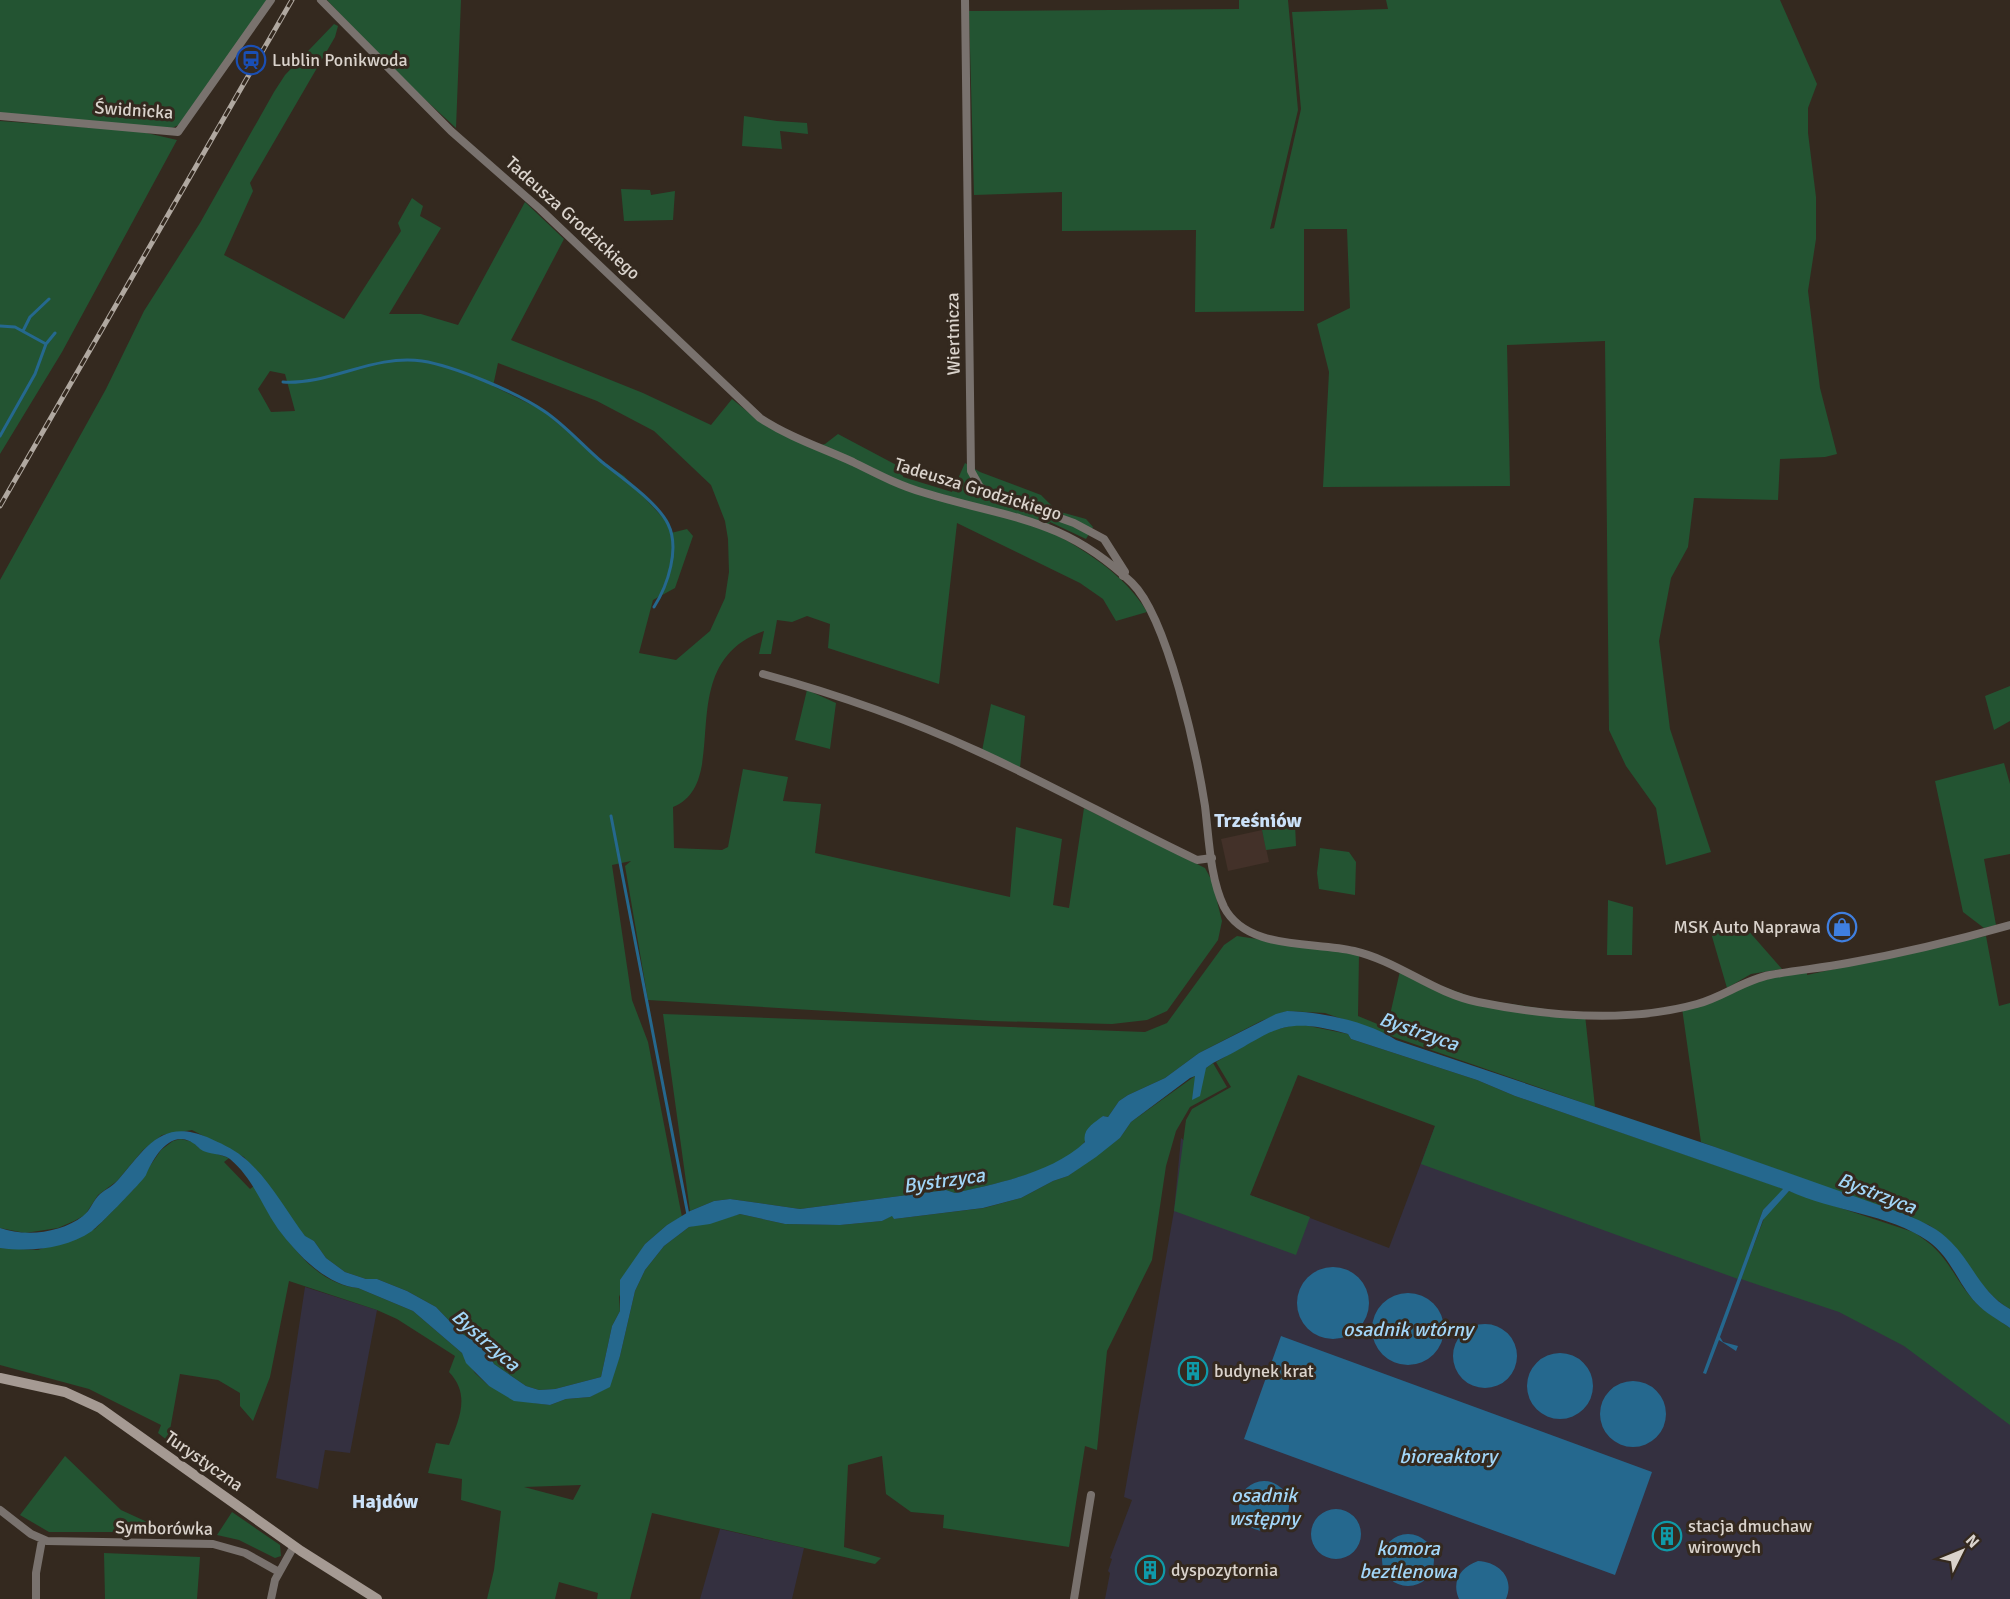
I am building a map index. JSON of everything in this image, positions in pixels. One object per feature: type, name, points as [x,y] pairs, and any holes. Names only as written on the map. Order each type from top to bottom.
[{"type":"main road","name":"Turystyczna","points":[[0,1378],[57,1390],[93,1404],[294,1546],[376,1599]]},
{"type":"street","name":"Świdnicka","points":[[0,116],[178,132],[271,0]]},
{"type":"street","name":"Tadeusza Grodzickiego","points":[[321,0],[451,131],[540,209],[760,418],[791,435],[906,487],[1031,520],[1061,531],[1098,554],[1137,588],[1151,609],[1178,690],[1201,784],[1218,888],[1226,910],[1235,922],[1250,932],[1276,940],[1344,949],[1374,956],[1440,989],[1472,1000],[1574,1014],[1626,1014],[1682,1008],[1707,1002],[1762,977],[1850,963],[2010,925]]},
{"type":"street","name":"Wiertnicza","points":[[965,0],[971,471],[980,487],[990,493],[1074,523],[1104,539],[1125,572],[1123,576]]},
{"type":"street","points":[[763,674],[813,687],[930,730],[1038,780],[1197,860],[1212,858]]},
{"type":"street","points":[[1074,1599],[1091,1495]]},
{"type":"street","points":[[0,1510],[42,1540],[36,1573],[36,1599]]},
{"type":"street","name":"Symborówka","points":[[42,1540],[213,1544],[245,1553],[279,1572]]},
{"type":"street","points":[[271,1599],[279,1572],[294,1546]]},
{"type":"shaded area","points":[[1262,830],[1269,862],[1228,871],[1221,839]]},
{"type":"shaded area","points":[[1435,1126],[1754,1244],[2010,1376],[2010,1599],[1105,1599],[1110,1573],[1108,1571],[1112,1559],[1110,1558],[1132,1500],[1124,1497],[1174,1211],[1181,1138],[1250,1195],[1389,1248]]},
{"type":"shaded area","points":[[305,1287],[377,1310],[350,1453],[325,1450],[318,1489],[276,1478]]},
{"type":"shaded area","points":[[720,1529],[804,1548],[792,1599],[700,1599]]},
{"type":"green space","points":[[0,0],[267,0],[181,124],[172,128],[0,114]]},
{"type":"green space","points":[[327,0],[461,0],[456,128],[392,69]]},
{"type":"green space","points":[[1239,0],[1288,0],[1298,110],[1270,229],[1274,228],[1301,109],[1292,12],[1388,9],[1386,0],[1780,0],[1817,84],[1808,108],[1808,133],[1816,197],[1816,239],[1808,291],[1820,388],[1837,454],[1825,457],[1780,459],[1778,500],[1694,498],[1688,547],[1671,578],[1659,641],[1670,729],[1711,852],[1666,865],[1656,808],[1626,766],[1609,730],[1605,341],[1507,345],[1510,486],[1323,487],[1329,372],[1317,324],[1350,308],[1347,229],[1304,229],[1304,311],[1195,312],[1196,230],[1062,231],[1062,192],[974,195],[969,11],[1239,9]]},
{"type":"green space","points":[[334,24],[338,26],[335,37],[250,183],[253,191],[224,255],[344,319],[401,231],[398,223],[412,198],[423,206],[420,216],[441,228],[389,314],[421,314],[458,325],[525,202],[564,239],[511,340],[643,393],[711,425],[732,399],[748,412],[812,447],[825,444],[838,434],[902,468],[903,477],[952,492],[965,463],[980,472],[1041,495],[1057,511],[1086,519],[1093,527],[1086,539],[1050,522],[1046,529],[1089,554],[1115,574],[1138,598],[1147,612],[1116,621],[1103,599],[1080,583],[957,523],[939,684],[828,648],[830,624],[807,616],[792,622],[777,620],[771,654],[759,654],[764,631],[735,647],[718,669],[710,695],[700,774],[691,794],[673,807],[674,848],[722,850],[728,847],[743,769],[788,777],[783,801],[821,804],[815,853],[1010,897],[1016,827],[1062,839],[1053,905],[1069,908],[1084,808],[1205,868],[1212,881],[1222,921],[1218,940],[1167,1011],[1147,1020],[1112,1024],[992,1021],[648,1000],[625,866],[631,861],[612,865],[632,1000],[648,1042],[682,1217],[667,1225],[645,1244],[635,1260],[619,1297],[620,1311],[612,1326],[601,1377],[555,1389],[539,1390],[526,1386],[494,1364],[485,1348],[461,1333],[436,1307],[407,1291],[377,1279],[366,1279],[345,1272],[326,1258],[314,1241],[305,1237],[244,1157],[192,1130],[162,1135],[143,1150],[117,1181],[98,1195],[85,1215],[74,1221],[58,1228],[25,1233],[0,1228],[0,580],[106,389],[144,311],[200,223],[285,75]],"holes":[[[498,363],[597,401],[654,431],[711,485],[725,521],[728,539],[729,572],[725,598],[710,631],[676,660],[639,653],[653,600],[675,588],[693,536],[687,529],[671,533],[668,523],[624,476],[604,463],[542,410],[493,386]],[[270,371],[285,374],[295,411],[271,412],[258,389]]]},
{"type":"green space","points":[[744,116],[807,123],[808,134],[780,131],[782,149],[742,146]]},
{"type":"green space","points":[[0,121],[138,131],[177,140],[62,352],[0,454]]},
{"type":"green space","points":[[621,189],[650,190],[651,195],[675,191],[673,220],[624,221]]},
{"type":"green space","points":[[2010,686],[2010,721],[1994,730],[1985,696]]},
{"type":"green space","points":[[807,690],[836,703],[830,749],[795,740]]},
{"type":"green space","points":[[991,704],[1025,716],[1020,768],[982,751]]},
{"type":"green space","points":[[2004,763],[2010,784],[2010,854],[1984,859],[1996,925],[1984,928],[1963,912],[1935,781]]},
{"type":"green space","points":[[1295,823],[1296,846],[1266,850],[1262,830]]},
{"type":"green space","points":[[1320,848],[1349,852],[1356,862],[1355,895],[1319,889],[1317,873]]},
{"type":"green space","points":[[1608,900],[1633,907],[1632,955],[1607,955]]},
{"type":"green space","points":[[1739,920],[1782,969],[1751,974],[1727,988],[1711,933]]},
{"type":"green space","points":[[1237,936],[1359,954],[1358,1016],[1387,1028],[1400,971],[1477,999],[1585,1015],[1595,1107],[1325,1013],[1287,1011],[1261,1021],[1199,1053],[1165,1078],[1128,1095],[1119,1101],[1108,1117],[1103,1116],[1099,1120],[1079,1149],[1062,1160],[1033,1173],[955,1193],[946,1190],[800,1209],[730,1199],[714,1201],[690,1211],[663,1014],[1145,1032],[1167,1023],[1224,945]]},
{"type":"green space","points":[[1986,936],[1999,1006],[2010,1003],[2010,1309],[1988,1291],[1952,1245],[1929,1225],[1701,1142],[1682,1008],[1737,986],[1807,970],[1807,975]]},
{"type":"green space","points":[[1299,1024],[1348,1034],[1351,1039],[1477,1080],[1515,1096],[1784,1189],[1763,1210],[1738,1279],[1421,1164],[1435,1126],[1298,1075],[1250,1195],[1310,1217],[1296,1255],[1174,1211],[1186,1120],[1192,1109],[1231,1087],[1216,1062],[1270,1031]]},
{"type":"green space","points":[[1213,1063],[1227,1087],[1190,1107],[1176,1131],[1166,1166],[1152,1260],[1107,1351],[1097,1450],[1085,1446],[1069,1547],[943,1528],[944,1515],[911,1512],[886,1494],[882,1456],[848,1465],[844,1547],[881,1558],[875,1564],[652,1513],[630,1599],[597,1599],[598,1593],[559,1582],[555,1599],[487,1599],[494,1570],[501,1511],[461,1500],[462,1479],[428,1473],[436,1443],[449,1445],[459,1417],[460,1389],[449,1372],[455,1356],[397,1319],[377,1310],[289,1281],[270,1377],[253,1421],[240,1406],[240,1393],[218,1380],[180,1374],[168,1441],[158,1433],[161,1425],[89,1389],[0,1365],[0,1248],[38,1250],[95,1229],[134,1189],[161,1150],[173,1141],[181,1139],[229,1158],[224,1162],[250,1189],[254,1186],[296,1250],[323,1275],[340,1284],[358,1288],[413,1311],[462,1353],[475,1373],[489,1386],[534,1403],[550,1405],[566,1399],[590,1397],[606,1388],[620,1356],[635,1291],[645,1270],[664,1246],[689,1227],[740,1214],[785,1224],[840,1225],[882,1221],[893,1215],[894,1219],[984,1208],[1021,1198],[1053,1181],[1068,1176],[1120,1138],[1131,1122]],"holes":[[[581,1485],[573,1500],[524,1487]]]},
{"type":"green space","points":[[1789,1191],[1913,1232],[1935,1248],[1975,1302],[2010,1328],[2010,1425],[1904,1346],[1839,1312],[1741,1279],[1766,1213]]},
{"type":"green space","points":[[65,1456],[121,1510],[169,1532],[49,1532],[20,1515]]},
{"type":"green space","points":[[232,1512],[280,1545],[281,1556],[275,1558],[239,1540],[217,1535]]},
{"type":"green space","points":[[104,1553],[200,1557],[197,1599],[105,1599]]},
{"type":"water","points":[[1287,1011],[1314,1013],[1358,1023],[1396,1040],[1715,1147],[1907,1215],[1925,1223],[1951,1242],[1992,1295],[2010,1309],[2010,1328],[1976,1303],[1943,1255],[1928,1241],[1896,1225],[1789,1191],[1763,1220],[1720,1337],[1723,1342],[1738,1346],[1736,1351],[1719,1340],[1706,1374],[1703,1373],[1763,1210],[1783,1189],[1515,1096],[1477,1080],[1351,1039],[1348,1034],[1305,1026],[1276,1030],[1213,1063],[1206,1068],[1200,1096],[1192,1100],[1195,1076],[1131,1122],[1120,1138],[1096,1157],[1068,1176],[1053,1181],[1021,1198],[983,1208],[894,1219],[892,1216],[882,1221],[840,1225],[785,1224],[740,1214],[710,1224],[689,1227],[664,1246],[645,1270],[635,1291],[620,1356],[610,1387],[590,1397],[566,1399],[550,1405],[514,1401],[489,1386],[466,1363],[462,1353],[413,1311],[325,1276],[297,1252],[282,1234],[239,1167],[227,1157],[203,1151],[193,1143],[182,1139],[175,1140],[164,1147],[137,1186],[96,1228],[82,1237],[48,1248],[24,1250],[0,1248],[0,1228],[32,1233],[54,1230],[74,1222],[86,1214],[98,1196],[116,1182],[155,1140],[177,1131],[191,1132],[226,1146],[252,1165],[269,1184],[305,1236],[314,1241],[326,1258],[345,1272],[366,1279],[377,1279],[407,1291],[436,1307],[461,1333],[485,1348],[494,1364],[526,1386],[539,1390],[555,1389],[601,1377],[612,1326],[620,1311],[620,1280],[645,1244],[667,1225],[690,1211],[714,1201],[730,1199],[800,1209],[946,1190],[955,1193],[1024,1175],[1057,1162],[1072,1153],[1085,1142],[1085,1133],[1090,1127],[1103,1116],[1108,1117],[1119,1101],[1128,1095],[1165,1078],[1199,1053],[1276,1014]]},
{"type":"water","name":"osadnik wtórny","points":[[1333,1267],[1347,1270],[1359,1277],[1366,1289],[1369,1303],[1366,1317],[1359,1329],[1347,1336],[1333,1339],[1319,1336],[1307,1329],[1300,1317],[1297,1303],[1300,1289],[1307,1277],[1319,1270]]},
{"type":"water","name":"osadnik wtórny","points":[[1408,1293],[1422,1296],[1434,1303],[1441,1315],[1444,1329],[1441,1343],[1434,1355],[1422,1362],[1408,1365],[1394,1362],[1382,1355],[1375,1343],[1372,1329],[1375,1315],[1382,1303],[1394,1296]]},
{"type":"water","name":"osadnik wtórny","points":[[1479,1324],[1491,1324],[1508,1333],[1515,1344],[1517,1356],[1515,1368],[1508,1379],[1491,1388],[1479,1388],[1467,1383],[1458,1374],[1453,1362],[1453,1350],[1458,1338],[1467,1329]]},
{"type":"water","name":"bioreaktory","points":[[1281,1336],[1652,1472],[1615,1575],[1244,1439]]},
{"type":"water","points":[[1560,1353],[1572,1356],[1583,1363],[1590,1374],[1593,1386],[1590,1398],[1583,1409],[1572,1416],[1560,1419],[1548,1416],[1537,1409],[1530,1398],[1527,1386],[1530,1374],[1537,1363],[1548,1356]]},
{"type":"water","points":[[1626,1381],[1640,1381],[1652,1386],[1661,1395],[1666,1414],[1664,1427],[1657,1438],[1640,1447],[1626,1447],[1614,1442],[1605,1433],[1600,1421],[1600,1407],[1605,1395],[1614,1386]]},
{"type":"water","name":"osadnik wstępny","points":[[1264,1481],[1273,1483],[1284,1492],[1289,1506],[1287,1515],[1278,1526],[1264,1531],[1255,1529],[1244,1520],[1239,1506],[1241,1497],[1250,1486]]},
{"type":"water","name":"osadnik wstępny","points":[[1336,1509],[1345,1511],[1356,1520],[1361,1534],[1359,1543],[1350,1554],[1336,1559],[1327,1557],[1316,1548],[1311,1534],[1313,1525],[1322,1514]]},
{"type":"water","name":"komora beztlenowa","points":[[1403,1534],[1413,1534],[1427,1541],[1434,1560],[1427,1579],[1413,1586],[1403,1586],[1393,1582],[1386,1575],[1382,1565],[1382,1555],[1386,1545],[1393,1538]]},
{"type":"water","name":"komora beztlenowa","points":[[1478,1561],[1492,1564],[1507,1578],[1506,1599],[1459,1599],[1456,1586],[1459,1576],[1467,1567]]},
{"type":"waterway","points":[[23,331],[30,317],[49,299]]},
{"type":"waterway","points":[[0,326],[15,327],[46,344],[35,374],[0,436]]},
{"type":"waterway","points":[[46,344],[55,333]]},
{"type":"waterway","points":[[283,382],[318,379],[386,362],[422,361],[467,374],[502,388],[544,411],[638,490],[656,507],[668,524],[673,555],[664,588],[654,607]]},
{"type":"waterway","points":[[611,816],[688,1215]]},
{"type":"railway","points":[[0,506],[292,0]]},
{"type":"place","name":"Lublin Ponikwoda","points":[[251,60]]},
{"type":"place","name":"MSK Auto Naprawa","points":[[1842,927]]},
{"type":"place","name":"budynek krat","points":[[1193,1371]]},
{"type":"place","name":"stacja dmuchaw wirowych","points":[[1667,1536]]},
{"type":"place","name":"dyspozytornia","points":[[1150,1570]]},
{"type":"district","name":"Trześniów","points":[[1258,820]]},
{"type":"district","name":"Hajdów","points":[[385,1501]]},
{"type":"water label","name":"Bystrzyca","points":[[1419,1031]]},
{"type":"water label","name":"Bystrzyca","points":[[944,1180]]},
{"type":"water label","name":"Bystrzyca","points":[[1877,1193]]},
{"type":"water label","name":"Bystrzyca","points":[[486,1340]]}]
